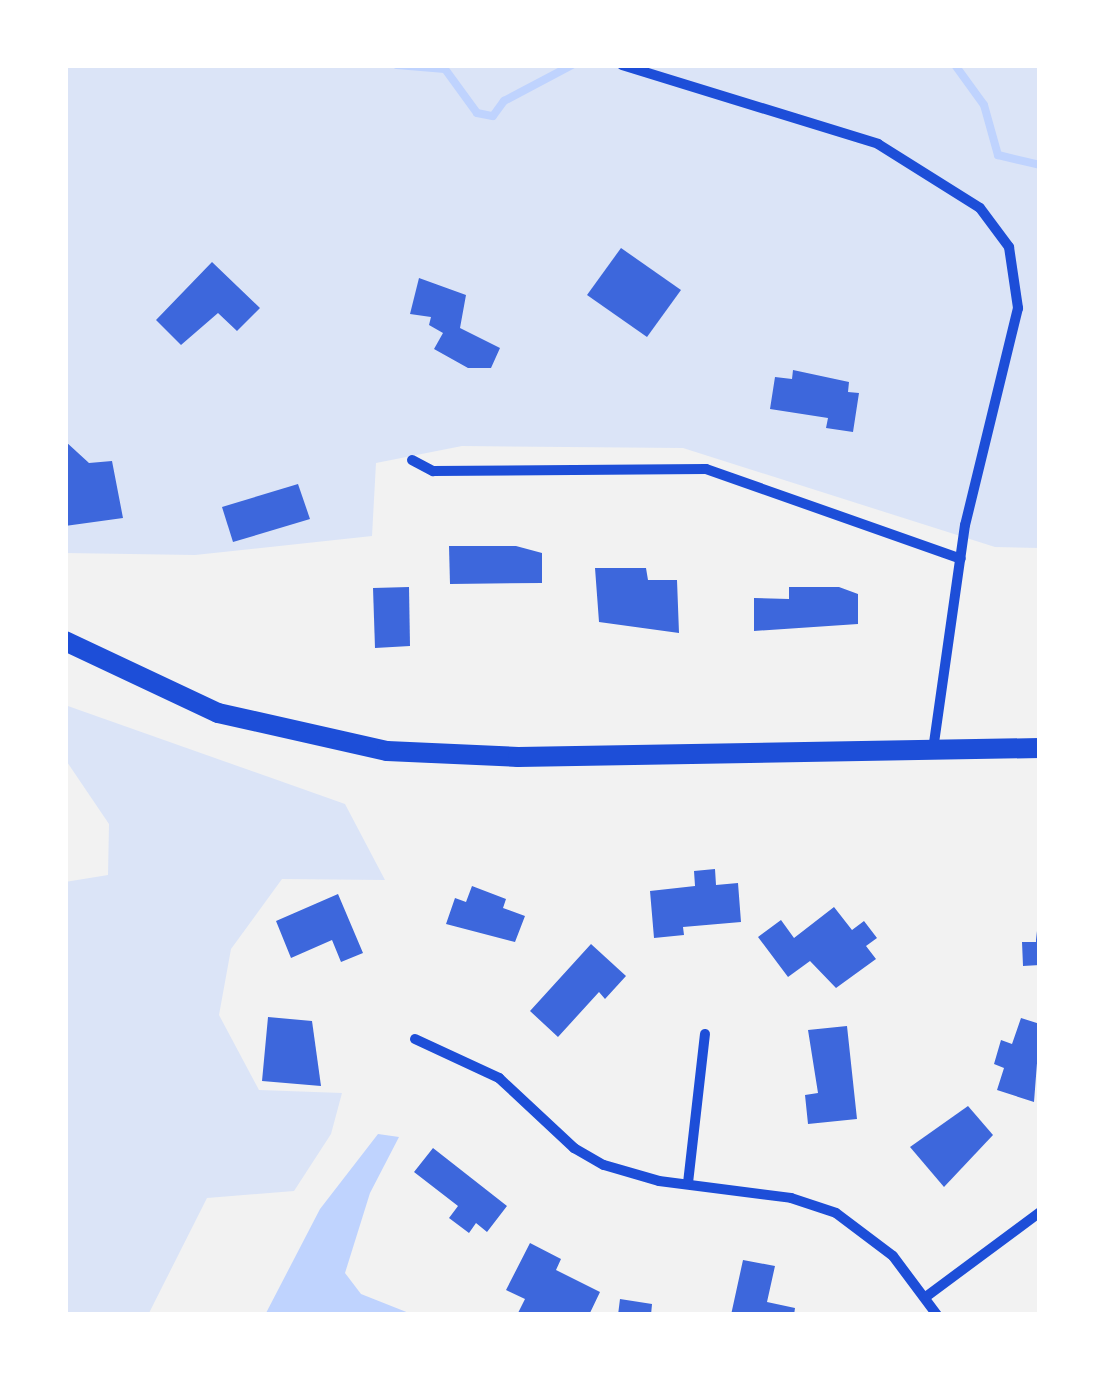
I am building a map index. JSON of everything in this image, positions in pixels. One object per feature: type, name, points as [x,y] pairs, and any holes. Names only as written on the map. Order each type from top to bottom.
[{"type":"main road","points":[[65,641],[218,713],[386,752],[518,757],[1040,748]]},
{"type":"street","points":[[622,65],[878,144],[940,179],[980,208],[1004,237],[1017,272],[1018,308],[960,559],[934,750]]},
{"type":"street","points":[[412,460],[433,472],[715,470],[960,559]]},
{"type":"street","points":[[688,1183],[705,1034]]},
{"type":"street","points":[[415,1039],[499,1078],[564,1140],[604,1165],[688,1183],[791,1198],[836,1213],[893,1256],[937,1315]]},
{"type":"street","points":[[926,1296],[1040,1212]]},
{"type":"shaded area","points":[[65,65],[1040,65],[1040,548],[995,547],[683,448],[462,446],[376,463],[372,536],[195,555],[65,553]]},
{"type":"shaded area","points":[[65,705],[345,804],[385,880],[282,879],[231,949],[219,1015],[259,1090],[342,1093],[331,1134],[294,1191],[207,1198],[148,1315],[65,1315],[65,882],[108,875],[109,824],[65,759]]},
{"type":"water","points":[[378,1134],[399,1137],[370,1193],[345,1273],[361,1294],[414,1315],[265,1315],[320,1209]]},
{"type":"building","points":[[621,248],[681,290],[647,337],[587,295]]},
{"type":"building","points":[[212,262],[260,308],[237,331],[218,313],[181,345],[156,320]]},
{"type":"building","points":[[419,278],[466,295],[460,328],[500,348],[491,368],[468,368],[434,349],[443,333],[429,325],[431,317],[410,314]]},
{"type":"building","points":[[793,370],[849,382],[848,392],[859,393],[853,432],[826,428],[828,418],[770,409],[775,377],[792,379]]},
{"type":"building","points":[[65,441],[89,463],[112,461],[123,518],[65,526]]},
{"type":"building","points":[[298,484],[310,519],[233,542],[222,507]]},
{"type":"building","points":[[449,546],[516,546],[542,553],[542,583],[450,584]]},
{"type":"building","points":[[595,568],[646,568],[648,580],[677,580],[679,633],[599,622]]},
{"type":"building","points":[[409,587],[410,646],[375,648],[373,588]]},
{"type":"building","points":[[789,587],[839,587],[858,594],[858,624],[754,631],[754,598],[789,599]]},
{"type":"building","points":[[715,869],[716,885],[738,883],[741,922],[683,927],[684,935],[654,938],[650,891],[695,886],[694,871]]},
{"type":"building","points":[[472,886],[506,899],[503,908],[525,916],[515,942],[446,924],[455,898],[466,902]]},
{"type":"building","points":[[338,894],[363,953],[341,962],[332,940],[291,958],[276,921]]},
{"type":"building","points":[[834,907],[852,930],[864,921],[877,938],[866,946],[876,959],[836,988],[810,961],[788,977],[758,937],[781,920],[794,938]]},
{"type":"building","points":[[1036,931],[1040,965],[1023,966],[1022,942],[1036,942]]},
{"type":"building","points":[[591,944],[626,976],[605,999],[599,992],[558,1037],[530,1011]]},
{"type":"building","points":[[268,1017],[312,1021],[321,1086],[262,1081]]},
{"type":"building","points":[[1021,1018],[1040,1024],[1034,1102],[997,1090],[1004,1068],[994,1064],[1001,1040],[1012,1044]]},
{"type":"building","points":[[847,1026],[857,1119],[808,1124],[805,1095],[818,1093],[808,1030]]},
{"type":"building","points":[[968,1106],[993,1135],[944,1187],[910,1147]]},
{"type":"building","points":[[433,1148],[507,1206],[487,1232],[476,1223],[469,1233],[449,1218],[458,1206],[414,1172]]},
{"type":"building","points":[[530,1243],[561,1259],[556,1270],[600,1292],[589,1315],[517,1315],[525,1299],[506,1290]]},
{"type":"building","points":[[743,1260],[775,1266],[767,1302],[795,1308],[794,1315],[731,1315]]},
{"type":"building","points":[[620,1299],[652,1304],[651,1315],[618,1315]]},
{"type":"waterway","points":[[397,65],[445,69],[477,113],[493,116],[504,101],[572,65]]},
{"type":"waterway","points":[[955,65],[984,105],[998,155],[1040,165]]}]
